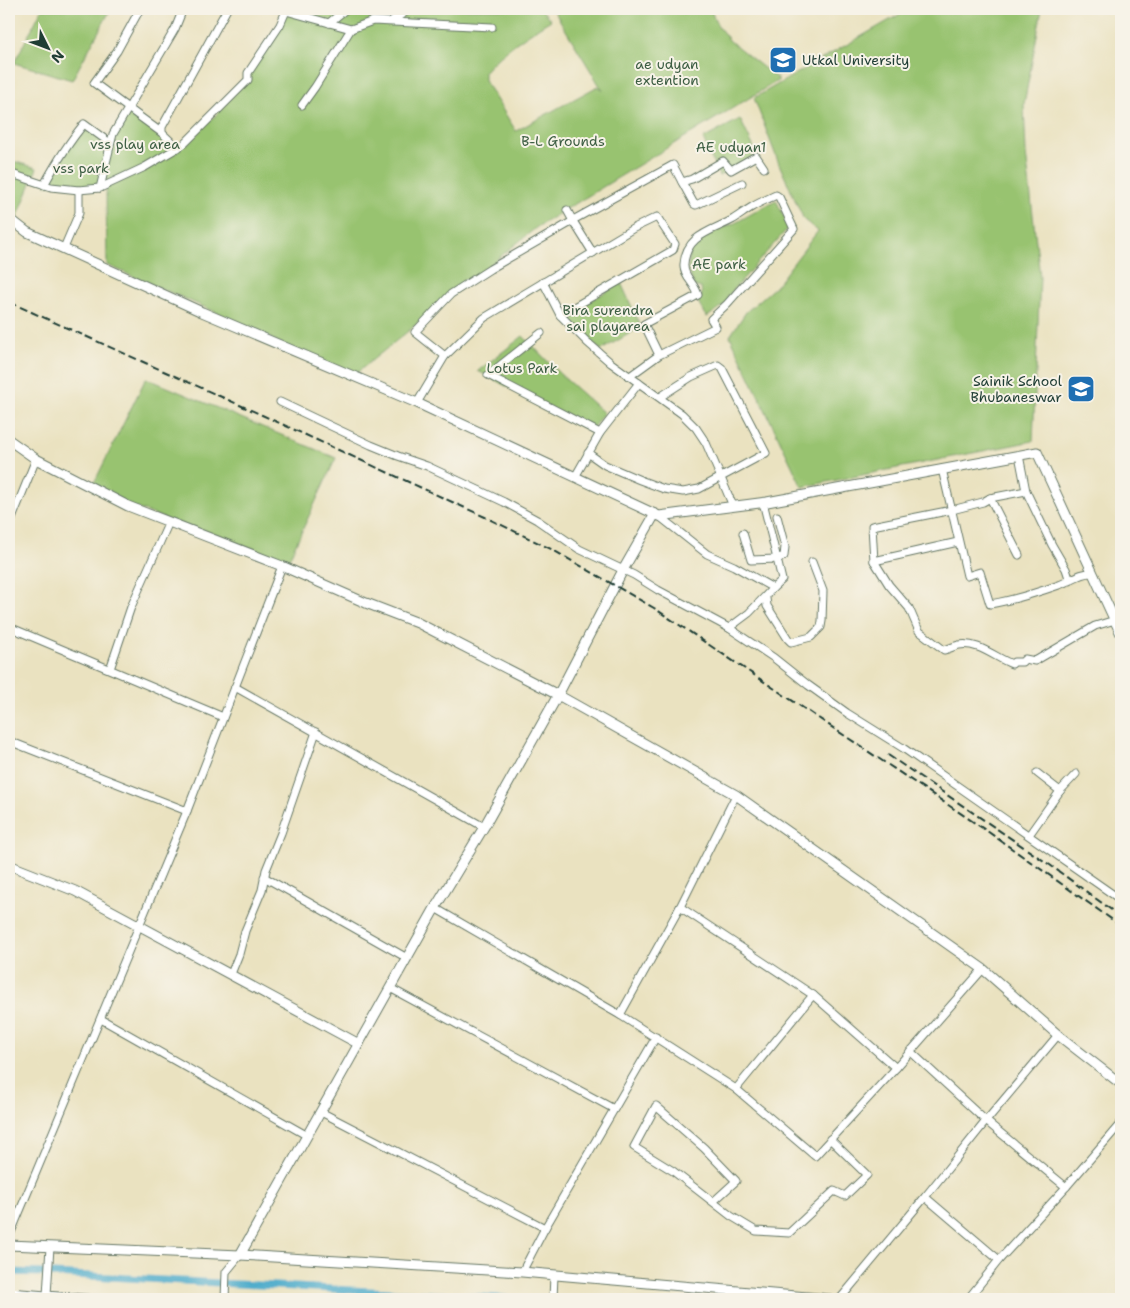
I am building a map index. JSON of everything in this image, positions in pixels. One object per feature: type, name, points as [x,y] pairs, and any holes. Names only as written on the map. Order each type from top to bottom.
[{"type":"street","points":[[140,9],[117,51],[94,83],[162,133],[178,148]]},
{"type":"street","points":[[100,188],[110,142],[174,29],[183,9]]},
{"type":"street","points":[[162,133],[162,127],[227,9]]},
{"type":"street","points":[[329,23],[346,9]]},
{"type":"street","points":[[391,21],[411,9]]},
{"type":"street","points":[[9,173],[44,185],[79,190],[100,188],[145,167],[178,148],[199,129],[248,80],[248,72],[280,25],[284,10],[351,29]]},
{"type":"street","points":[[302,105],[351,29],[373,20],[492,27]]},
{"type":"street","points":[[44,185],[59,158],[84,124],[110,142]]},
{"type":"street","points":[[682,182],[692,179],[723,161],[731,170],[756,156],[764,168]]},
{"type":"street","points":[[445,356],[415,332],[432,313],[459,289],[573,220],[673,165],[696,205],[742,182]]},
{"type":"street","points":[[64,248],[79,213],[79,190]]},
{"type":"street","points":[[630,376],[659,355],[716,327],[711,319],[727,304],[794,229],[779,197],[776,195],[732,220],[705,231],[687,250],[684,265],[685,274],[696,288],[698,295],[644,324],[659,355]]},
{"type":"street","points":[[567,210],[593,253]]},
{"type":"street","points":[[417,403],[445,356],[484,318],[657,217],[674,244],[673,250],[560,315]]},
{"type":"street","points":[[9,218],[27,232],[202,312],[417,403],[657,515],[707,554],[773,588]]},
{"type":"street","points":[[543,282],[560,315],[587,342],[682,414],[696,428],[706,443],[733,506]]},
{"type":"street","points":[[541,333],[488,375],[600,433]]},
{"type":"street","points":[[588,453],[605,465],[664,489],[683,492],[699,489],[766,453],[722,368],[718,365],[692,377],[660,397]]},
{"type":"street","points":[[575,477],[600,433],[639,383]]},
{"type":"street","points":[[280,402],[371,445],[427,466],[504,502],[538,520],[579,549],[623,570],[729,628],[774,658],[808,686],[903,748],[1121,900]]},
{"type":"street","points":[[9,440],[36,458],[128,506],[282,566],[366,603],[418,623],[558,695],[736,795],[983,969],[1058,1035],[1121,1084]]},
{"type":"street","points":[[657,515],[763,502],[1037,452],[1121,634]]},
{"type":"street","points":[[1019,455],[1026,491],[1052,545],[1066,569],[1070,581]]},
{"type":"street","points":[[9,526],[36,458]]},
{"type":"street","points":[[942,469],[967,576],[980,572],[990,604],[1032,594],[1070,581],[1084,572],[1092,573]]},
{"type":"street","points":[[1026,491],[990,498],[984,502],[952,510],[872,526],[874,561],[889,584],[909,608],[918,631],[944,650],[960,645],[968,645],[987,651],[1012,664],[1026,659],[1035,661],[1095,626],[1114,620]]},
{"type":"street","points":[[990,498],[1019,555]]},
{"type":"street","points":[[729,628],[766,598],[782,580],[763,502]]},
{"type":"street","points":[[225,1299],[226,1272],[240,1255],[435,908],[484,827],[558,695],[623,570],[657,515]]},
{"type":"street","points":[[751,560],[777,559],[784,556],[785,547],[777,516]]},
{"type":"street","points":[[110,669],[132,607],[169,522]]},
{"type":"street","points":[[742,534],[751,560],[746,573]]},
{"type":"street","points":[[874,561],[958,542]]},
{"type":"street","points":[[766,598],[767,606],[791,642],[811,637],[821,627],[824,600],[823,591],[812,562]]},
{"type":"street","points":[[9,1237],[101,1019],[138,924],[187,811],[282,566]]},
{"type":"street","points":[[9,627],[223,717]]},
{"type":"street","points":[[235,687],[484,827]]},
{"type":"street","points":[[231,974],[240,954],[245,932],[262,890],[264,877],[316,732]]},
{"type":"street","points":[[9,741],[187,811]]},
{"type":"street","points":[[1037,773],[1060,791]]},
{"type":"street","points":[[1029,835],[1060,791],[1076,774]]},
{"type":"street","points":[[620,1015],[680,907],[736,795]]},
{"type":"street","points":[[9,865],[75,891],[359,1044]]},
{"type":"street","points":[[264,877],[407,958]]},
{"type":"street","points":[[680,907],[813,996],[896,1068]]},
{"type":"street","points":[[435,908],[620,1015],[736,1089],[815,1156],[983,969]]},
{"type":"street","points":[[390,988],[614,1109]]},
{"type":"street","points":[[736,1089],[813,996]]},
{"type":"street","points":[[101,1019],[306,1135]]},
{"type":"street","points":[[840,1299],[1058,1035]]},
{"type":"street","points":[[522,1272],[545,1228],[656,1037]]},
{"type":"street","points":[[910,1051],[986,1120],[1066,1187]]},
{"type":"street","points":[[713,1202],[736,1182],[704,1148],[656,1106],[634,1147],[673,1170],[713,1202],[732,1216],[756,1231],[789,1232],[834,1191],[845,1196],[867,1174],[830,1139]]},
{"type":"street","points":[[321,1112],[545,1228]]},
{"type":"street","points":[[968,1299],[999,1260],[1121,1123]]},
{"type":"street","points":[[924,1196],[999,1260]]},
{"type":"street","points":[[9,1245],[240,1255],[522,1272],[830,1299]]},
{"type":"street","points":[[47,1295],[50,1247]]},
{"type":"street","points":[[553,1299],[554,1275]]},
{"type":"street","points":[[9,1292],[96,1299]]},
{"type":"green space","points":[[42,9],[111,9],[72,80],[14,63]]},
{"type":"green space","points":[[291,9],[541,9],[551,20],[507,50],[484,72],[484,80],[516,131],[598,86],[603,91],[553,9],[710,9],[718,26],[730,41],[779,80],[537,227],[354,375],[294,350],[234,320],[107,265],[106,187],[45,185],[84,125],[110,143],[128,110],[177,148],[216,115],[249,73],[286,13]]},
{"type":"green space","points":[[909,9],[1042,9],[1024,104],[1026,153],[1040,277],[1033,441],[802,487],[730,336],[746,312],[775,287],[818,231],[804,220],[779,164],[754,98]]},
{"type":"green space","name":"AE udyan1","points":[[740,119],[757,154],[719,176],[703,139]]},
{"type":"green space","points":[[9,160],[37,168],[16,221],[9,215]]},
{"type":"green space","name":"AE park","points":[[776,200],[789,227],[727,297],[730,301],[707,317],[698,302],[702,294],[701,288],[694,286],[688,270],[690,251],[708,234],[737,222]]},
{"type":"green space","name":"Bira surendra sai playarea","points":[[621,283],[641,327],[601,350],[564,316]]},
{"type":"green space","name":"Lotus Park","points":[[523,336],[560,374],[604,413],[590,431],[478,371]]},
{"type":"green space","points":[[146,378],[336,458],[287,563],[133,507],[92,487]]},
{"type":"waterway","points":[[9,1272],[43,1273]]},
{"type":"waterway","points":[[53,1274],[518,1299]]},
{"type":"railway","points":[[9,302],[262,415],[553,550],[654,608],[987,831],[1121,926]]},
{"type":"railway","points":[[888,755],[1050,865],[1121,917]]},
{"type":"place","name":"Utkal University","points":[[783,60]]},
{"type":"place","name":"Sainik School Bhubaneswar","points":[[1081,389]]},
{"type":"park label","name":"ae udyan extention","points":[[667,72]]},
{"type":"park label","name":"B-L Grounds","points":[[563,141]]},
{"type":"park label","name":"vss play area","points":[[135,144]]},
{"type":"park label","name":"vss park","points":[[81,168]]}]
